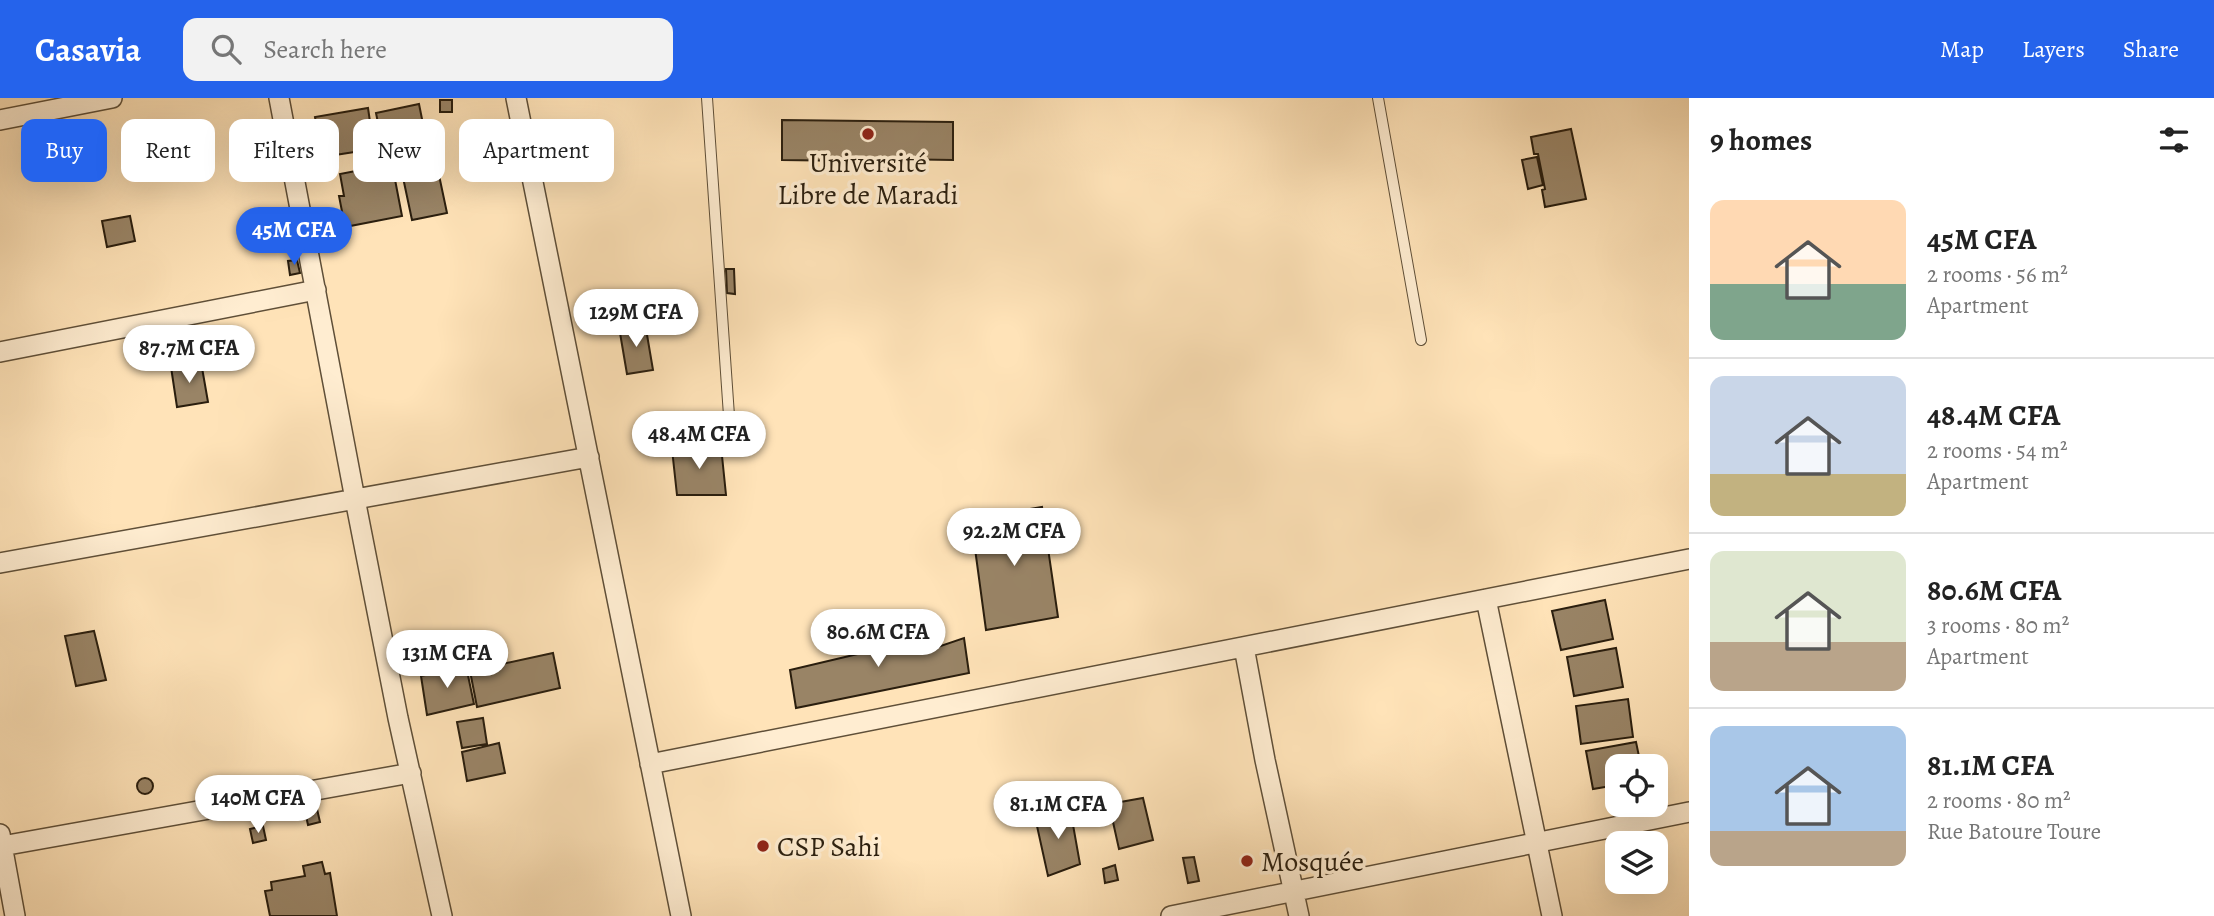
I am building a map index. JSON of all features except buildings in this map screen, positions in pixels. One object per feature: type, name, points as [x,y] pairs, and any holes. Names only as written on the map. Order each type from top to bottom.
[{"type":"street","points":[[0,120],[112,98]]},
{"type":"street","points":[[279,98],[355,499],[442,916]]},
{"type":"street","points":[[516,98],[681,916]]},
{"type":"street","points":[[0,352],[316,290]]},
{"type":"street","points":[[0,564],[589,457]]},
{"type":"street","points":[[650,764],[1689,559]]},
{"type":"street","points":[[1486,599],[1552,916]]},
{"type":"street","points":[[1244,647],[1299,916]]},
{"type":"street","points":[[15,916],[1,840],[411,773]]},
{"type":"street","points":[[1171,916],[1689,812]]},
{"type":"lane","points":[[707,98],[730,430]]},
{"type":"lane","points":[[1378,98],[1421,340]]},
{"type":"place","name":"Université Libre de Maradi","points":[[868,134]]},
{"type":"place","name":"CSP Sahi","points":[[763,846]]},
{"type":"place","name":"Mosquée","points":[[1247,861]]}]
